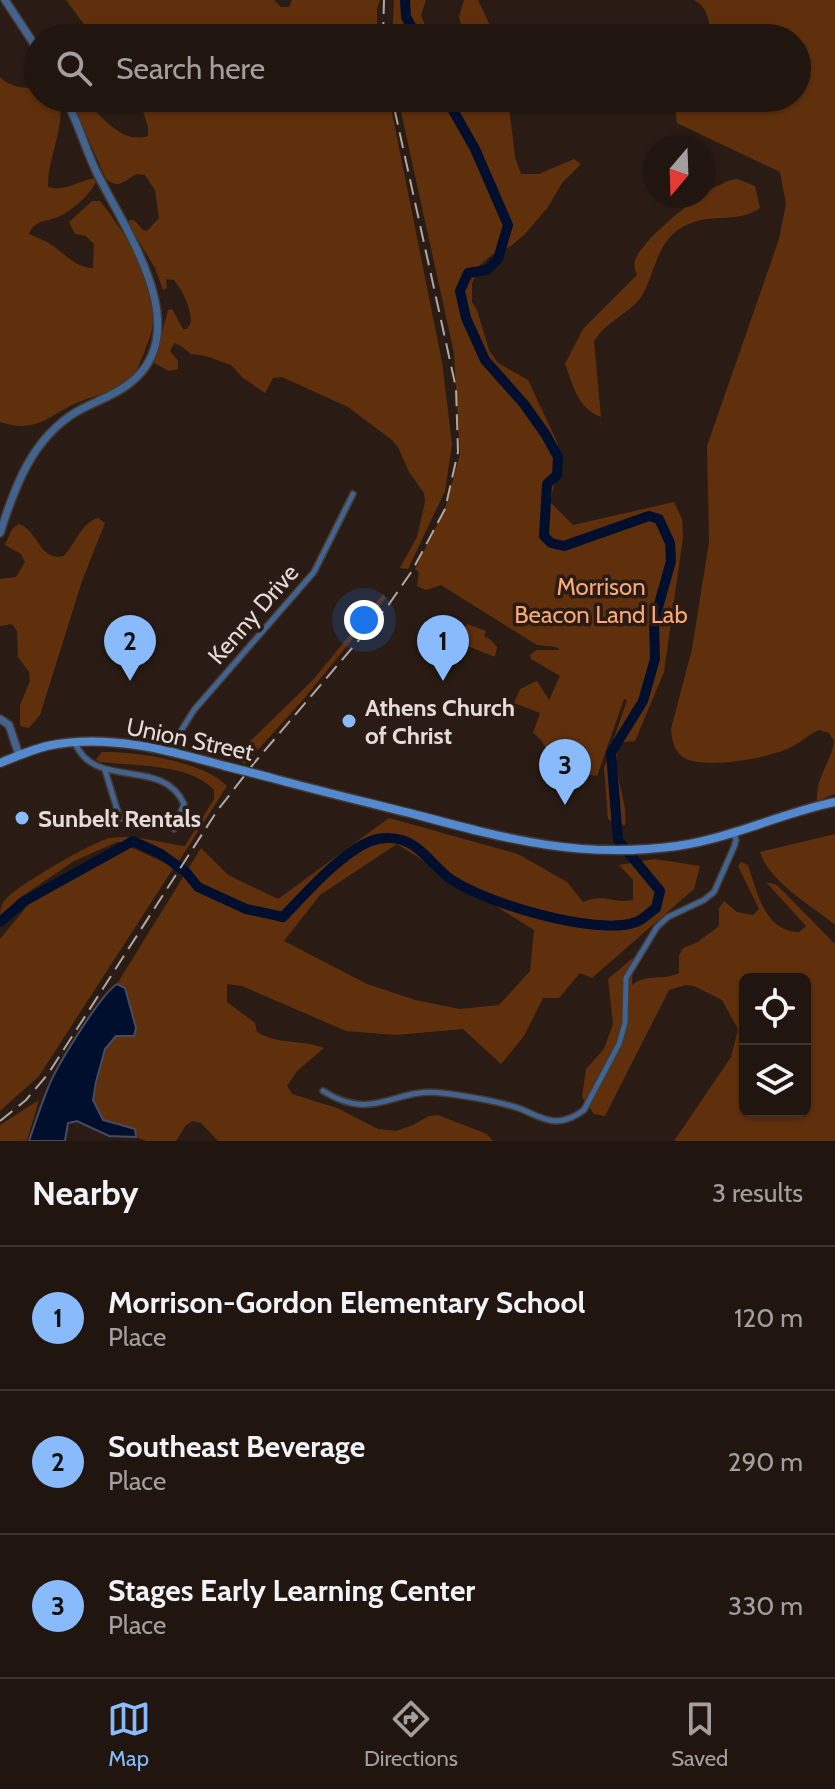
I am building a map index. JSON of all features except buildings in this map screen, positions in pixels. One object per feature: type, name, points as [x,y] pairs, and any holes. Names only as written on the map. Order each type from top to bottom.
[{"type":"main road","name":"Union Street","points":[[0,763],[48,746],[75,743],[143,745],[536,845],[607,851],[681,845],[734,833],[835,802]]},
{"type":"street","points":[[5,0],[24,29]]},
{"type":"street","points":[[0,533],[24,471],[41,441],[65,419],[130,383],[147,362],[155,339],[156,309],[147,270],[96,171],[71,112]]},
{"type":"street","name":"Kenny Drive","points":[[173,752],[179,734],[200,702],[314,572],[353,494]]},
{"type":"street","points":[[0,719],[9,725],[19,755]]},
{"type":"street","points":[[75,743],[81,757],[105,770],[146,776],[172,787],[180,794],[184,804],[174,829]]},
{"type":"street","points":[[105,770],[120,819]]},
{"type":"street","points":[[323,1091],[351,1104],[368,1106],[415,1094],[437,1093],[515,1107],[548,1121],[560,1122],[575,1117],[584,1110],[619,1044],[625,1023],[626,978],[657,927],[668,917],[714,892],[734,847],[734,833]]},
{"type":"green space","points":[[66,0],[274,0],[281,7],[289,7],[292,0],[380,0],[377,24],[84,24]]},
{"type":"green space","points":[[394,0],[426,0],[421,15],[425,24],[393,24]]},
{"type":"green space","points":[[464,0],[478,0],[489,24],[461,24],[459,17]]},
{"type":"green space","points":[[694,0],[835,0],[835,794],[817,801],[819,784],[834,741],[829,733],[819,730],[793,746],[771,754],[712,763],[684,758],[675,748],[671,734],[692,649],[709,542],[707,446],[779,239],[786,204],[780,172],[715,141],[715,136],[704,136],[677,123],[676,112],[811,112],[811,24],[709,24],[708,16]]},
{"type":"green space","points":[[0,77],[24,88],[24,112],[60,112],[48,187],[66,187],[95,178],[96,182],[72,209],[38,223],[29,234],[47,242],[80,265],[93,268],[94,244],[86,236],[75,234],[69,222],[92,201],[100,201],[136,255],[148,286],[153,317],[152,331],[144,353],[136,371],[124,383],[33,425],[0,422]]},
{"type":"green space","points":[[76,112],[98,112],[120,132],[138,138],[148,136],[143,112],[392,112],[442,362],[452,444],[445,491],[408,569],[400,568],[417,537],[425,502],[424,493],[392,440],[348,407],[282,377],[273,378],[265,393],[243,378],[231,365],[191,354],[174,343],[170,351],[178,361],[178,369],[169,371],[154,363],[168,310],[172,309],[183,329],[187,329],[191,322],[188,305],[174,280],[166,279],[167,288],[163,290],[155,268],[129,225],[129,220],[134,220],[147,231],[159,218],[155,190],[145,175],[137,174],[119,184],[106,179]]},
{"type":"green space","name":"Morrison Beacon Land Lab","points":[[401,112],[510,112],[515,157],[521,174],[539,174],[574,159],[581,164],[562,183],[548,207],[525,234],[479,266],[472,284],[472,302],[489,350],[498,363],[528,380],[558,444],[556,451],[561,457],[550,502],[573,525],[674,502],[682,519],[683,537],[664,672],[635,741],[624,742],[616,759],[625,825],[608,819],[604,768],[627,700],[624,699],[597,776],[552,769],[546,749],[533,733],[540,713],[514,703],[520,689],[537,681],[549,700],[560,676],[531,659],[530,655],[536,650],[560,650],[537,645],[441,585],[426,590],[417,586],[419,572],[415,569],[445,509],[460,454],[454,353]]},
{"type":"green space","points":[[737,179],[755,186],[760,208],[742,216],[698,221],[670,237],[639,300],[594,341],[601,417],[593,413],[577,395],[565,364],[583,329],[637,275],[636,258],[653,236],[685,208],[715,208],[715,188]]},
{"type":"green space","points":[[98,518],[105,523],[82,581],[40,715],[29,728],[20,726],[20,705],[30,681],[29,672],[18,657],[17,631],[12,624],[0,626],[0,579],[16,577],[25,562],[21,554],[5,545],[12,529],[19,524],[49,555],[64,556],[83,529]]},
{"type":"green space","points":[[383,594],[386,598],[302,701],[245,764],[238,760],[239,752],[313,680]]},
{"type":"green space","points":[[467,624],[486,631],[484,636],[497,647],[495,657],[442,636],[449,627],[465,628]]},
{"type":"green space","points":[[102,752],[168,759],[202,770],[227,786],[179,861],[138,844],[117,842],[74,861],[18,899],[0,920],[3,903],[14,892],[57,864],[101,841],[129,837],[185,846],[214,799],[214,790],[191,775],[160,767],[99,762],[96,759]]},
{"type":"green space","points":[[389,818],[518,854],[567,882],[583,902],[598,898],[633,900],[633,880],[619,865],[655,859],[700,866],[694,889],[592,978],[580,973],[559,998],[543,998],[524,1036],[501,1064],[463,1029],[396,1035],[346,1031],[242,986],[227,984],[227,1002],[255,1023],[257,1032],[273,1039],[324,1048],[297,1071],[287,1086],[292,1094],[337,1108],[378,1129],[396,1131],[438,1115],[487,1134],[493,1141],[218,1141],[201,1123],[193,1121],[186,1125],[176,1141],[146,1141],[136,1137],[135,1129],[103,1120],[93,1100],[105,1049],[116,1036],[136,1028],[125,989],[117,984],[201,848],[228,875],[278,899]],"holes":[[[397,844],[534,930],[530,971],[499,1005],[460,1009],[415,1000],[367,984],[284,941],[320,895]]]},
{"type":"green space","points":[[835,834],[835,925],[781,883],[760,852]]},
{"type":"green space","points":[[126,845],[174,867],[39,1076],[0,1111],[0,939],[33,899]]},
{"type":"green space","points":[[741,862],[748,865],[764,909],[778,925],[799,932],[806,926],[766,882],[777,885],[835,944],[835,1141],[674,1141],[731,1057],[738,1029],[722,1000],[686,985],[669,990],[605,1116],[594,1114],[582,1097],[586,1069],[604,1049],[613,1024],[608,979],[633,958],[632,985],[643,979],[679,973],[679,956],[683,948],[698,942],[719,926],[719,908],[724,901],[737,912],[753,915],[759,909],[738,866]]},
{"type":"green space","points":[[39,1100],[27,1141],[0,1141],[0,1125]]},
{"type":"water","points":[[117,984],[125,988],[136,1028],[134,1036],[116,1036],[105,1049],[93,1100],[103,1120],[135,1129],[136,1137],[109,1136],[77,1121],[68,1123],[65,1141],[29,1141],[45,1094],[60,1064],[90,1016]]},
{"type":"waterway","points":[[405,0],[406,17],[410,24]]},
{"type":"waterway","points":[[0,922],[23,902],[133,841],[161,854],[186,872],[198,887],[246,909],[283,917],[348,854],[371,841],[384,838],[399,839],[413,845],[449,878],[465,887],[540,915],[595,925],[618,925],[639,921],[656,908],[660,891],[618,840],[611,753],[643,701],[655,659],[654,622],[671,561],[670,543],[659,519],[649,516],[564,546],[551,543],[544,536],[547,484],[557,475],[558,457],[524,404],[485,360],[466,318],[460,291],[468,273],[487,270],[498,259],[508,225],[475,149],[454,112]]},
{"type":"railway","points":[[383,24],[384,0]]},
{"type":"railway","points":[[0,1121],[26,1100],[48,1074],[217,811],[387,607],[412,571],[445,509],[458,452],[456,388],[395,112]]},
{"type":"place","name":"Southeast Beverage","points":[[130,681]]},
{"type":"place","name":"Morrison-Gordon Elementary School","points":[[443,681]]},
{"type":"place","name":"Athens Church of Christ","points":[[349,721]]},
{"type":"place","name":"Stages Early Learning Center","points":[[565,805]]},
{"type":"place","name":"Sunbelt Rentals","points":[[22,818]]}]
